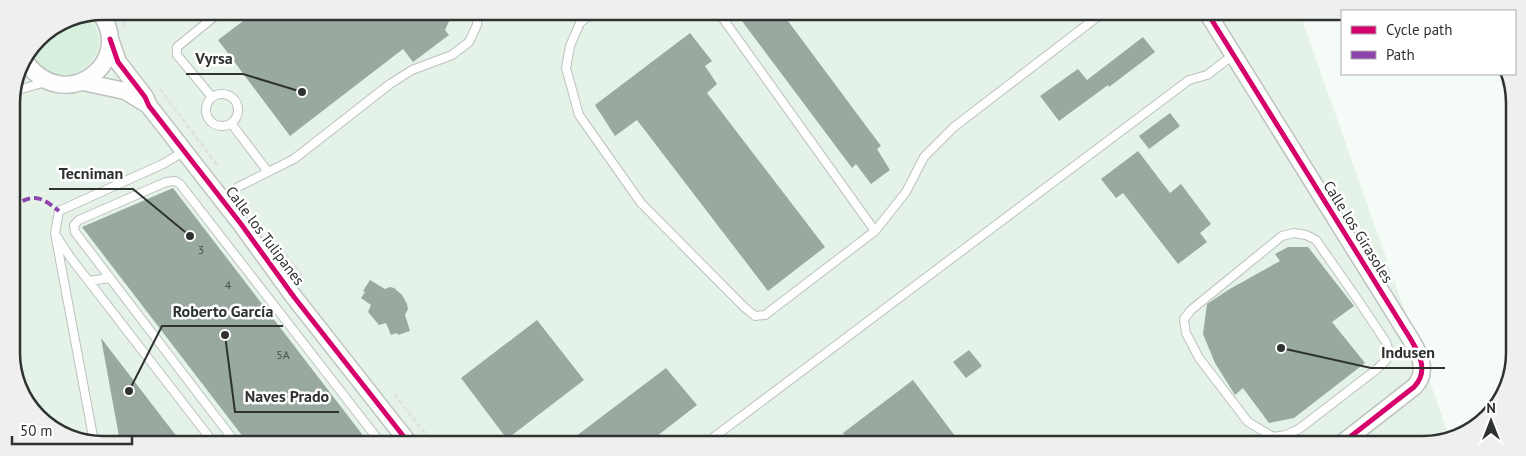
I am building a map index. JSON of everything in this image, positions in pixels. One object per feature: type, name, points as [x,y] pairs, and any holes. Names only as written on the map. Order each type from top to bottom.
[{"type":"street","name":"Calle los Tulipanes","points":[[105,20],[114,35],[118,62],[242,224],[294,297],[403,436]]},
{"type":"street","points":[[29,67],[34,74],[47,82],[71,85],[82,82],[94,75],[103,65],[114,35],[115,20]]},
{"type":"street","name":"Calle los Girasoles","points":[[1212,20],[1400,322],[1423,366],[1420,381],[1414,387],[1351,436]]},
{"type":"street","name":"Calle los Tulipanes","points":[[82,82],[125,91],[150,106]]},
{"type":"lane","points":[[210,20],[177,48],[177,55],[212,97]]},
{"type":"lane","points":[[238,187],[294,158],[390,84],[412,70],[452,55],[469,42],[477,25],[477,20]]},
{"type":"lane","points":[[583,20],[570,46],[566,68],[579,115],[641,203],[755,316],[765,315],[875,230],[906,192],[924,157],[954,127],[1093,20]]},
{"type":"lane","points":[[724,20],[875,230]]},
{"type":"lane","points":[[715,436],[1189,80],[1207,75],[1233,55]]},
{"type":"lane","points":[[22,89],[47,82]]},
{"type":"lane","points":[[216,94],[227,94],[235,100],[239,110],[235,120],[231,123],[222,126],[209,120],[206,110],[208,101],[216,94]]},
{"type":"lane","points":[[231,123],[268,172]]},
{"type":"lane","points":[[93,435],[55,234],[59,211],[163,164],[185,151]]},
{"type":"lane","points":[[230,436],[75,232],[74,225],[78,220],[166,182],[175,181],[180,184],[375,436]]},
{"type":"lane","points":[[1271,436],[1248,422],[1198,358],[1186,333],[1184,319],[1191,310],[1282,236],[1294,233],[1306,235],[1316,240],[1360,303],[1389,340],[1389,352],[1386,360],[1377,369],[1299,429],[1280,436]]},
{"type":"lane","points":[[55,234],[70,257],[208,436]]},
{"type":"lane","points":[[89,281],[110,278]]},
{"type":"path","points":[[114,35],[126,20]]},
{"type":"path","points":[[158,86],[224,173]]},
{"type":"path","points":[[394,394],[427,436]]},
{"type":"shaded area","points":[[103,20],[1302,20],[1448,432],[1428,436],[103,436],[71,430],[57,422],[41,408],[24,380],[20,353],[20,98],[29,66],[37,53],[48,41],[76,24]]},
{"type":"green space","points":[[90,21],[97,31],[98,46],[93,59],[82,69],[68,74],[54,74],[41,67],[35,57],[48,41],[76,24]]},
{"type":"building","points":[[244,20],[450,20],[445,30],[449,35],[413,62],[403,49],[290,136],[218,40]]},
{"type":"building","points":[[741,20],[787,20],[881,146],[877,149],[890,170],[871,184],[856,164],[852,168]]},
{"type":"building","points":[[690,33],[712,61],[705,66],[717,84],[707,93],[825,247],[768,291],[637,120],[615,136],[595,105]]},
{"type":"building","points":[[1143,37],[1155,52],[1109,87],[1108,85],[1059,121],[1040,96],[1078,69],[1087,80]]},
{"type":"building","points":[[1170,113],[1180,126],[1149,149],[1139,136]]},
{"type":"building","points":[[1138,151],[1170,193],[1181,184],[1211,224],[1200,233],[1207,242],[1178,264],[1123,193],[1116,198],[1101,179]]},
{"type":"building","points":[[173,188],[363,436],[242,436],[82,227]]},
{"type":"building","points":[[1288,247],[1308,247],[1354,306],[1332,322],[1365,363],[1294,418],[1269,423],[1243,388],[1235,395],[1215,363],[1203,334],[1207,304],[1280,261],[1275,254]]},
{"type":"building","points":[[370,280],[385,289],[394,288],[402,295],[407,304],[408,309],[405,315],[410,331],[391,335],[386,323],[379,325],[368,312],[371,305],[361,298]]},
{"type":"building","points":[[537,320],[584,380],[511,436],[505,436],[461,378]]},
{"type":"building","points":[[101,338],[176,436],[119,436]]},
{"type":"building","points":[[969,350],[982,366],[966,378],[953,362]]},
{"type":"building","points":[[666,368],[697,405],[657,436],[576,436]]},
{"type":"building","points":[[913,380],[955,436],[845,436],[843,433]]},
{"type":"marked path","points":[[20,203],[32,198],[42,199],[59,211]]},
{"type":"cycle path","points":[[1212,20],[1419,354],[1422,371],[1420,379],[1414,387],[1351,436]]},
{"type":"cycle path","points":[[110,39],[118,62],[145,97],[149,106],[241,224],[294,297],[403,436]]},
{"type":"place","name":"Vyrsa","points":[[302,92]]},
{"type":"place","name":"Tecniman","points":[[190,236]]},
{"type":"place","name":"Naves Prado","points":[[225,335]]},
{"type":"place","name":"Indusen","points":[[1281,348]]},
{"type":"place","name":"Roberto García","points":[[129,391]]}]
